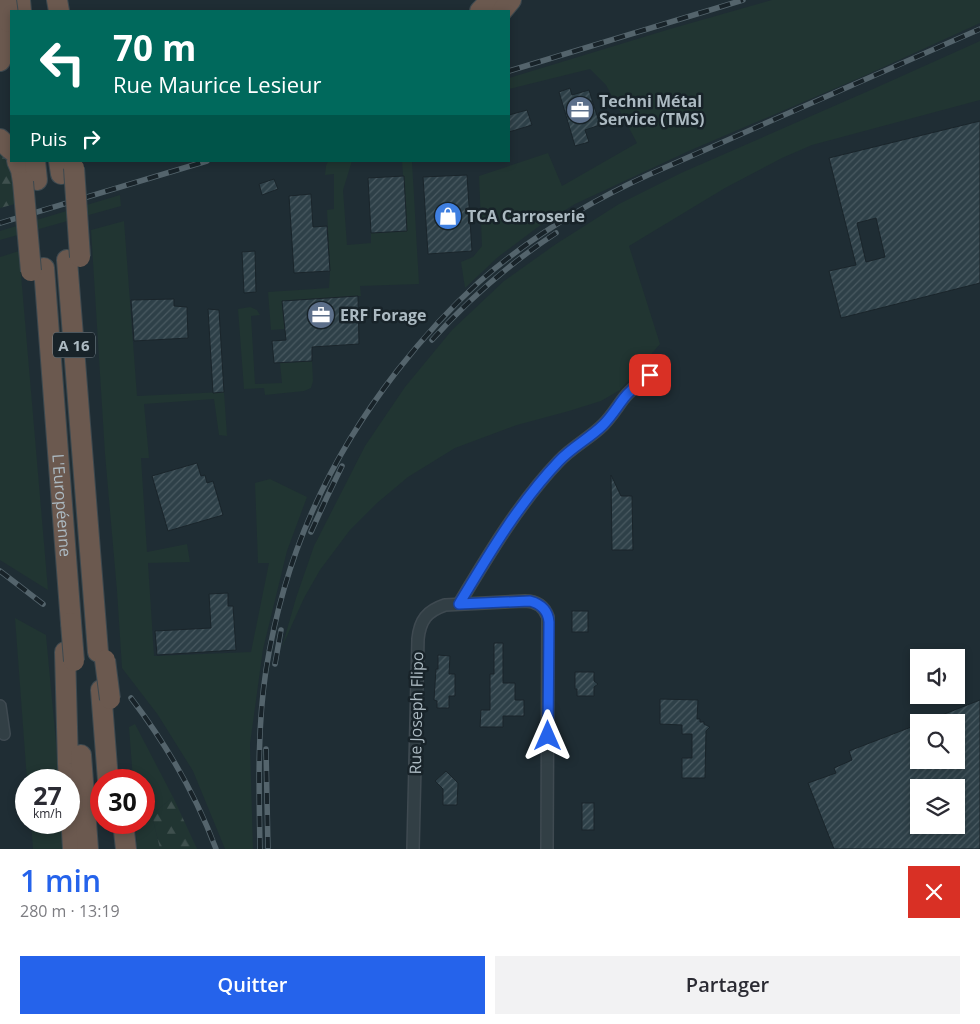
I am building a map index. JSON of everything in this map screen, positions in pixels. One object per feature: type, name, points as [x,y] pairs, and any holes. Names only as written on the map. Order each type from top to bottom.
[{"type":"highway","points":[[481,10],[492,0]]},
{"type":"highway","points":[[0,60],[10,37]]},
{"type":"highway","points":[[0,139],[10,149]]},
{"type":"highway","name":"L'Européenne","points":[[17,162],[21,170],[32,174],[37,270],[56,433],[63,524],[69,656],[88,849]]},
{"type":"highway","name":"L'Européenne","points":[[67,166],[74,259],[80,429],[105,695]]},
{"type":"highway","points":[[69,656],[68,764],[72,849]]},
{"type":"highway","points":[[105,695],[108,769]]},
{"type":"highway","points":[[105,695],[117,769]]},
{"type":"highway","points":[[112,834],[113,849]]},
{"type":"highway","points":[[124,834],[126,849]]},
{"type":"street","points":[[459,604],[512,520],[542,480],[575,446],[604,424],[629,392],[650,375]]},
{"type":"street","name":"Rue Joseph Flipo","points":[[414,849],[419,632],[423,620],[434,609],[444,605],[530,601],[540,604],[548,616],[547,849]]},
{"type":"street","points":[[0,706],[4,734]]},
{"type":"green space","points":[[772,0],[980,0],[980,23],[864,76],[691,150],[575,204],[538,227],[498,257],[465,288],[461,262],[473,257],[482,246],[479,176],[548,153],[562,186],[637,143],[606,85],[590,69],[510,89],[510,78]]},
{"type":"green space","points":[[980,41],[980,100],[812,145],[782,158],[725,188],[629,246],[660,344],[620,390],[601,401],[517,425],[455,448],[408,477],[377,503],[350,530],[320,570],[304,598],[282,647],[314,546],[365,446],[405,387],[452,330],[504,281],[556,244],[619,204],[681,173]]},
{"type":"green space","points":[[0,152],[5,156],[14,171],[15,204],[0,208]]},
{"type":"green space","points":[[328,162],[352,162],[343,190],[347,245],[371,243],[371,233],[407,231],[402,162],[412,162],[419,284],[360,286],[361,296],[282,301],[285,329],[271,330],[268,292],[329,288],[327,210],[334,209],[334,174],[325,175]]},
{"type":"green space","points":[[120,195],[121,206],[0,240],[0,231]]},
{"type":"green space","points":[[124,221],[137,396],[224,392],[227,436],[219,435],[214,399],[144,404],[149,458],[141,458],[147,552],[187,544],[190,562],[148,563],[154,656],[251,652],[269,563],[258,563],[255,483],[270,479],[307,497],[287,551],[263,649],[250,744],[253,849],[225,849],[193,771],[158,715],[122,668],[105,454],[91,230]]},
{"type":"green space","points":[[19,251],[48,590],[0,560],[0,257]]},
{"type":"green space","points":[[250,307],[257,310],[260,315],[251,316],[255,384],[282,383],[280,363],[312,361],[313,381],[311,388],[304,391],[265,395],[264,388],[244,389],[238,309]]},
{"type":"green space","points":[[15,618],[46,635],[56,742],[57,769],[26,769]]},
{"type":"green space","points":[[135,724],[173,797],[155,812],[155,769],[132,769],[129,727]]},
{"type":"green space","points":[[173,797],[197,849],[160,849],[155,828],[155,812]]},
{"type":"green space","points":[[155,828],[160,849],[137,849],[136,834],[155,834]]},
{"type":"green space","points":[[32,834],[61,834],[62,849],[33,849]]},
{"type":"building","name":"Techni Métal Service (TMS)","points":[[570,88],[572,95],[589,90],[600,125],[585,130],[589,142],[575,146],[559,92]]},
{"type":"building","points":[[527,110],[532,125],[510,132],[510,115]]},
{"type":"building","points":[[980,121],[980,283],[841,318],[829,271],[856,265],[829,158]],"holes":[[[876,218],[885,257],[866,262],[857,223]]]},
{"type":"building","name":"TCA Carroserie","points":[[467,175],[472,251],[428,254],[423,177]]},
{"type":"building","points":[[404,176],[407,231],[371,233],[368,178]]},
{"type":"building","points":[[274,179],[278,189],[262,195],[259,184]]},
{"type":"building","points":[[311,194],[313,227],[327,226],[330,271],[294,273],[289,196]]},
{"type":"building","points":[[255,251],[256,292],[244,293],[242,252]]},
{"type":"building","name":"ERF Forage","points":[[358,296],[359,344],[312,347],[312,361],[274,363],[272,341],[286,340],[282,301]]},
{"type":"building","points":[[174,299],[174,306],[187,307],[188,338],[134,341],[131,300]]},
{"type":"building","points":[[208,309],[219,310],[224,392],[213,393]]},
{"type":"building","points":[[197,463],[201,476],[205,475],[207,483],[213,481],[223,515],[168,531],[152,476]]},
{"type":"building","points":[[611,475],[621,496],[632,496],[633,550],[612,550]]},
{"type":"building","points":[[228,593],[228,606],[233,606],[236,650],[157,655],[155,631],[211,628],[209,594]]},
{"type":"building","points":[[572,611],[588,611],[588,632],[572,632]]},
{"type":"building","points":[[494,643],[503,643],[503,683],[515,683],[515,700],[524,700],[524,716],[503,716],[503,727],[480,727],[481,710],[490,710],[490,674],[494,674]]},
{"type":"building","points":[[438,655],[450,656],[449,674],[455,674],[455,696],[449,696],[449,708],[437,708],[437,701],[434,700]]},
{"type":"building","points":[[575,672],[594,672],[594,681],[598,684],[594,687],[594,696],[577,696]]},
{"type":"building","points":[[660,699],[698,700],[697,719],[700,719],[700,722],[704,722],[704,724],[710,727],[706,731],[705,778],[682,778],[682,758],[692,758],[692,734],[682,734],[682,725],[660,724]]},
{"type":"building","points":[[980,700],[980,849],[834,849],[808,783],[836,773],[834,768],[852,760],[849,751],[910,727],[910,769],[965,769],[965,714],[944,714]]},
{"type":"building","points":[[446,771],[458,783],[457,805],[443,805],[443,789],[435,781]]},
{"type":"building","points":[[582,803],[594,803],[594,830],[582,830]]},
{"type":"railway","points":[[510,71],[743,0]]},
{"type":"railway","points":[[260,849],[259,759],[263,692],[274,628],[284,588],[312,512],[330,475],[372,405],[426,336],[468,292],[498,266],[559,222],[603,197],[648,175],[980,29]]},
{"type":"railway","points":[[0,223],[204,162]]},
{"type":"railway","points":[[432,340],[490,283],[556,233]]},
{"type":"railway","points":[[311,532],[342,466]]},
{"type":"railway","points":[[0,571],[43,604]]},
{"type":"railway","points":[[275,664],[281,630]]},
{"type":"railway","points":[[131,698],[179,770],[199,809],[216,849]]},
{"type":"railway","points":[[266,749],[268,849]]},
{"type":"place","name":"Techni Métal Service (TMS)","points":[[580,110]]},
{"type":"place","name":"TCA Carroserie","points":[[448,216]]},
{"type":"place","name":"ERF Forage","points":[[321,315]]},
{"type":"route","points":[[548,736],[549,622],[546,612],[540,604],[525,600],[459,604],[520,508],[542,480],[575,446],[604,424],[629,392],[650,375]]}]
